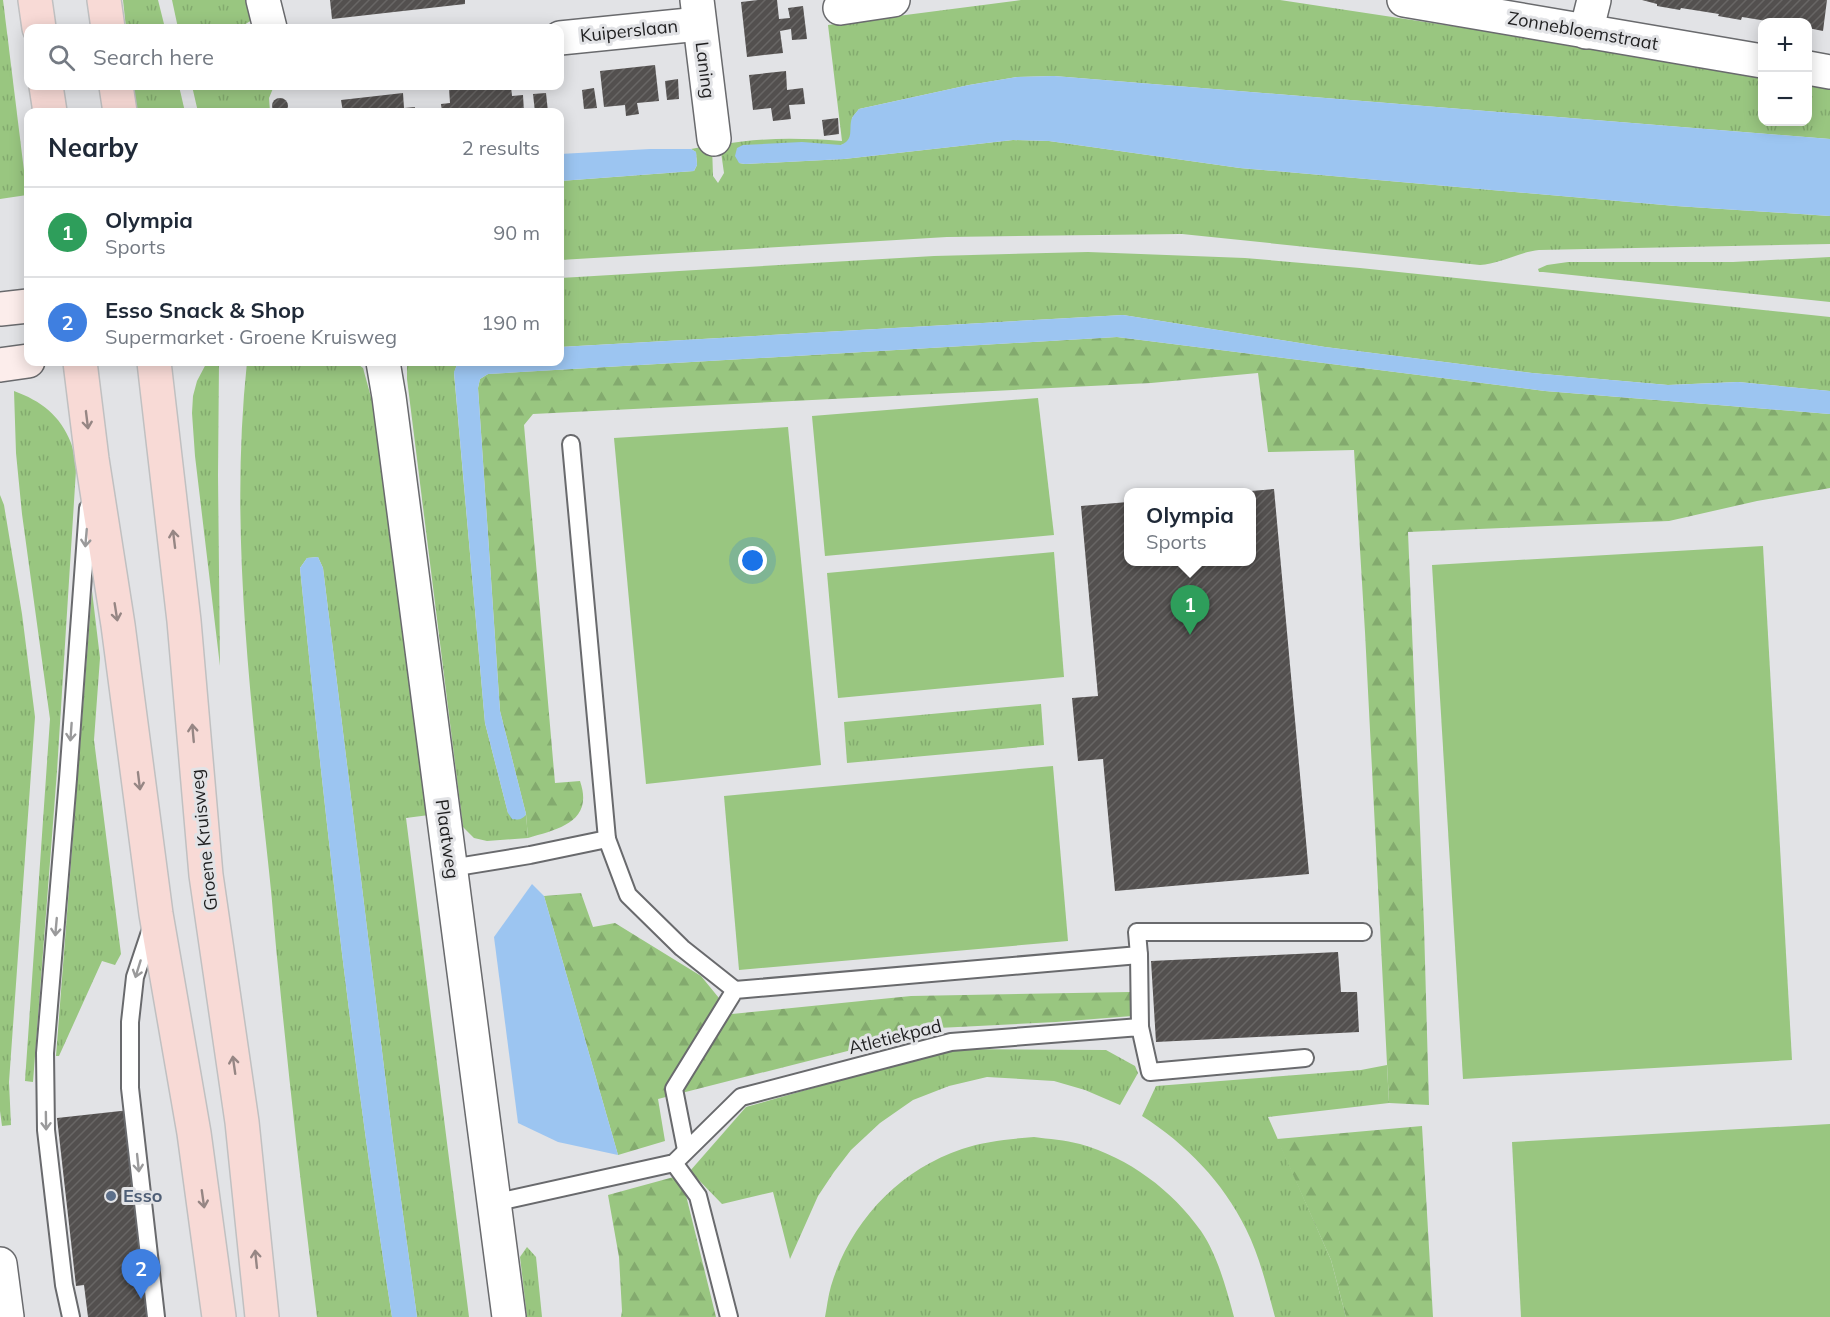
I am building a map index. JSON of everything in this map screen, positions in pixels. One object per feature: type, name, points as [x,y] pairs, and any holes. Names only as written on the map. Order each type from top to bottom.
[{"type":"main road","points":[[35,0],[38,24]]},
{"type":"main road","points":[[104,0],[107,24]]},
{"type":"main road","points":[[47,90],[49,108]]},
{"type":"main road","points":[[117,90],[119,108]]},
{"type":"main road","points":[[0,309],[24,306]]},
{"type":"main road","points":[[0,365],[24,362]]},
{"type":"main road","points":[[80,366],[92,459],[118,625],[156,914],[194,1133],[219,1317]]},
{"type":"main road","name":"Groene Kruisweg","points":[[154,366],[184,621],[206,875],[242,1122],[262,1317]]},
{"type":"street","points":[[263,0],[269,24]]},
{"type":"street","points":[[839,4],[892,0]]},
{"type":"street","name":"Zonnebloemstraat","points":[[1404,0],[1758,60]]},
{"type":"street","points":[[1586,32],[1594,0]]},
{"type":"street","name":"Kuiperslaan","points":[[564,37],[698,12]]},
{"type":"street","name":"Laning","points":[[698,12],[714,140]]},
{"type":"street","points":[[1812,69],[1830,72]]},
{"type":"street","name":"Plaatweg","points":[[384,366],[509,1317]]},
{"type":"street","points":[[0,1264],[7,1317]]},
{"type":"lane","points":[[571,444],[607,839],[628,895],[682,948],[735,990],[1139,955]]},
{"type":"lane","points":[[71,1317],[64,1285],[46,1130],[45,1053],[92,459]]},
{"type":"lane","points":[[451,868],[607,839]]},
{"type":"lane","points":[[156,914],[135,977],[130,1022],[130,1088],[156,1317]]},
{"type":"lane","points":[[1305,1058],[1150,1072],[1140,1027],[1137,932],[1363,932]]},
{"type":"lane","points":[[686,1150],[674,1089],[735,990]]},
{"type":"lane","name":"Atletiekpad","points":[[674,1163],[741,1097],[951,1042],[1140,1027]]},
{"type":"lane","points":[[493,1203],[674,1163],[698,1196],[729,1317]]},
{"type":"green space","points":[[0,0],[3,0],[24,171],[24,195],[0,199]]},
{"type":"green space","points":[[123,0],[158,0],[164,24],[126,24]]},
{"type":"green space","points":[[172,0],[251,0],[255,18],[246,24],[177,24]]},
{"type":"green space","points":[[1021,0],[1280,0],[1758,75],[1758,126],[1812,126],[1812,85],[1830,88],[1830,139],[1054,76],[1017,77],[969,85],[859,109],[852,118],[851,137],[847,143],[739,163],[844,159],[1013,140],[1049,141],[1240,168],[1676,206],[1830,216],[1830,244],[1539,250],[1480,265],[1182,234],[947,237],[564,260],[564,181],[694,171],[697,165],[696,152],[691,149],[712,145],[713,176],[718,183],[724,173],[720,145],[781,139],[842,141],[828,25]]},
{"type":"green space","points":[[133,90],[180,90],[184,108],[136,108]]},
{"type":"green space","points":[[193,90],[272,90],[269,98],[270,108],[197,108]]},
{"type":"green space","points":[[1088,252],[1245,258],[1830,317],[1830,391],[1738,382],[1668,385],[1532,373],[1325,347],[1123,315],[564,347],[564,278],[934,256]]},
{"type":"green space","points":[[1830,257],[1830,302],[1539,272],[1538,269],[1547,265],[1568,262],[1733,262]]},
{"type":"green space","points":[[1117,337],[1545,391],[1830,414],[1830,488],[1757,501],[1669,521],[1408,532],[1429,1105],[1389,1103],[1354,450],[1268,452],[1258,373],[1151,383],[533,414],[524,425],[555,783],[580,781],[583,795],[578,815],[571,822],[528,838],[526,814],[500,711],[478,388],[480,379],[488,374]]},
{"type":"green space","points":[[205,366],[219,366],[220,666],[195,456],[192,413],[197,381]]},
{"type":"green space","points":[[247,366],[360,366],[363,368],[377,419],[429,815],[406,818],[469,1317],[417,1317],[393,1141],[323,568],[318,557],[307,558],[300,568],[341,943],[392,1317],[317,1317],[249,680],[241,553],[242,425]]},
{"type":"green space","points":[[407,366],[457,366],[454,373],[485,723],[508,813],[525,816],[526,814],[528,838],[487,841],[474,838],[463,827]]},
{"type":"green space","points":[[14,391],[41,404],[61,424],[72,446],[76,470],[57,771],[33,1082],[25,1081],[50,719],[22,514],[16,453]]},
{"type":"green space","points":[[1038,398],[1054,535],[825,556],[812,416]]},
{"type":"green space","points":[[788,427],[821,765],[646,784],[614,438]]},
{"type":"green space","points":[[0,495],[4,505],[22,614],[35,717],[9,1082],[11,1125],[2,1126],[0,1111]]},
{"type":"green space","points":[[1763,546],[1792,1060],[1463,1079],[1432,565]]},
{"type":"green space","points":[[1054,552],[1064,677],[838,698],[827,573]]},
{"type":"green space","points":[[92,591],[100,658],[94,740],[121,954],[115,965],[102,961],[59,1056],[56,1056]]},
{"type":"green space","points":[[1041,704],[1044,745],[847,763],[844,722]]},
{"type":"green space","points":[[1053,766],[1068,941],[739,970],[724,796]]},
{"type":"green space","points":[[581,893],[593,927],[615,923],[701,976],[732,1014],[911,996],[1130,992],[1132,1016],[938,1028],[658,1099],[665,1141],[618,1155],[544,896]]},
{"type":"green space","points":[[950,1049],[1106,1050],[1135,1066],[1138,1073],[1120,1105],[1085,1090],[1054,1081],[987,1077],[949,1086],[913,1100],[880,1123],[851,1150],[818,1196],[790,1259],[773,1192],[722,1204],[690,1171],[746,1107]]},
{"type":"green space","points":[[1387,1065],[1389,1103],[1268,1117],[1331,1260],[1346,1317],[1275,1317],[1255,1250],[1246,1229],[1226,1195],[1202,1165],[1174,1139],[1142,1116],[1156,1086],[1361,1070]]},
{"type":"green space","points":[[1830,1124],[1830,1317],[1521,1317],[1512,1142]]},
{"type":"green space","points":[[1422,1126],[1433,1317],[1346,1317],[1331,1260],[1277,1139]]},
{"type":"green space","points":[[1034,1137],[1074,1143],[1098,1150],[1132,1167],[1163,1189],[1189,1216],[1207,1241],[1221,1272],[1234,1317],[825,1317],[831,1286],[851,1241],[864,1220],[898,1185],[939,1158],[962,1149],[989,1142]]},
{"type":"green space","points":[[681,1175],[716,1317],[621,1317],[619,1257],[608,1195]]},
{"type":"green space","points":[[527,1247],[536,1257],[542,1317],[527,1317],[520,1257]]},
{"type":"water","points":[[1054,76],[1830,139],[1830,216],[1676,206],[1240,168],[1049,141],[1013,140],[844,159],[745,164],[739,163],[735,156],[737,148],[743,145],[802,142],[841,145],[848,140],[852,118],[859,109],[969,85],[1017,77]]},
{"type":"water","points":[[691,149],[696,152],[697,165],[694,171],[564,181],[564,154]]},
{"type":"water","points":[[1123,315],[1325,347],[1532,373],[1668,385],[1738,382],[1830,391],[1830,414],[1545,391],[1117,337],[488,374],[480,379],[478,388],[500,711],[526,814],[522,818],[512,819],[508,813],[485,723],[454,372],[456,366],[564,366],[564,347]]},
{"type":"water","points":[[318,557],[323,568],[393,1141],[417,1317],[392,1317],[352,1037],[300,568],[307,558]]},
{"type":"water","points":[[532,884],[544,896],[618,1155],[558,1142],[518,1123],[494,937]]},
{"type":"building","points":[[330,0],[465,0],[465,4],[332,19]]},
{"type":"building","points":[[777,0],[779,19],[790,18],[788,8],[803,6],[807,39],[792,40],[791,29],[780,31],[783,53],[747,57],[741,2]]},
{"type":"building","points":[[1642,0],[1827,0],[1823,31],[1812,29],[1812,18],[1758,20],[1742,17],[1741,20],[1718,16],[1719,14],[1657,6],[1657,4]]},
{"type":"building","points":[[655,65],[659,101],[637,103],[639,114],[626,116],[625,105],[604,107],[600,71]]},
{"type":"building","points":[[786,71],[787,90],[803,88],[805,104],[789,105],[791,119],[773,121],[771,108],[753,110],[749,75]]},
{"type":"building","points":[[678,79],[679,99],[667,100],[665,81]]},
{"type":"building","points":[[594,88],[597,108],[584,109],[582,90]]},
{"type":"building","points":[[449,90],[511,90],[512,96],[523,95],[524,108],[442,108],[441,104],[450,103]]},
{"type":"building","points":[[403,93],[404,108],[342,108],[341,100]]},
{"type":"building","points":[[546,93],[548,108],[535,108],[533,94]]},
{"type":"building","points":[[280,98],[287,103],[287,108],[273,108],[272,106]]},
{"type":"building","points":[[838,118],[839,134],[824,136],[822,120]]},
{"type":"building","points":[[1274,489],[1309,874],[1115,891],[1103,759],[1078,761],[1072,698],[1098,696],[1081,506],[1124,502],[1124,566],[1256,566],[1256,491]]},
{"type":"building","points":[[1338,952],[1341,992],[1357,992],[1359,1032],[1156,1042],[1151,961]]},
{"type":"building","points":[[139,1109],[149,1317],[88,1317],[84,1285],[76,1286],[57,1118]]},
{"type":"place","name":"Olympia","points":[[1190,635]]},
{"type":"place","name":"Esso","points":[[111,1196]]},
{"type":"place","name":"Esso Snack & Shop","points":[[141,1299]]}]
